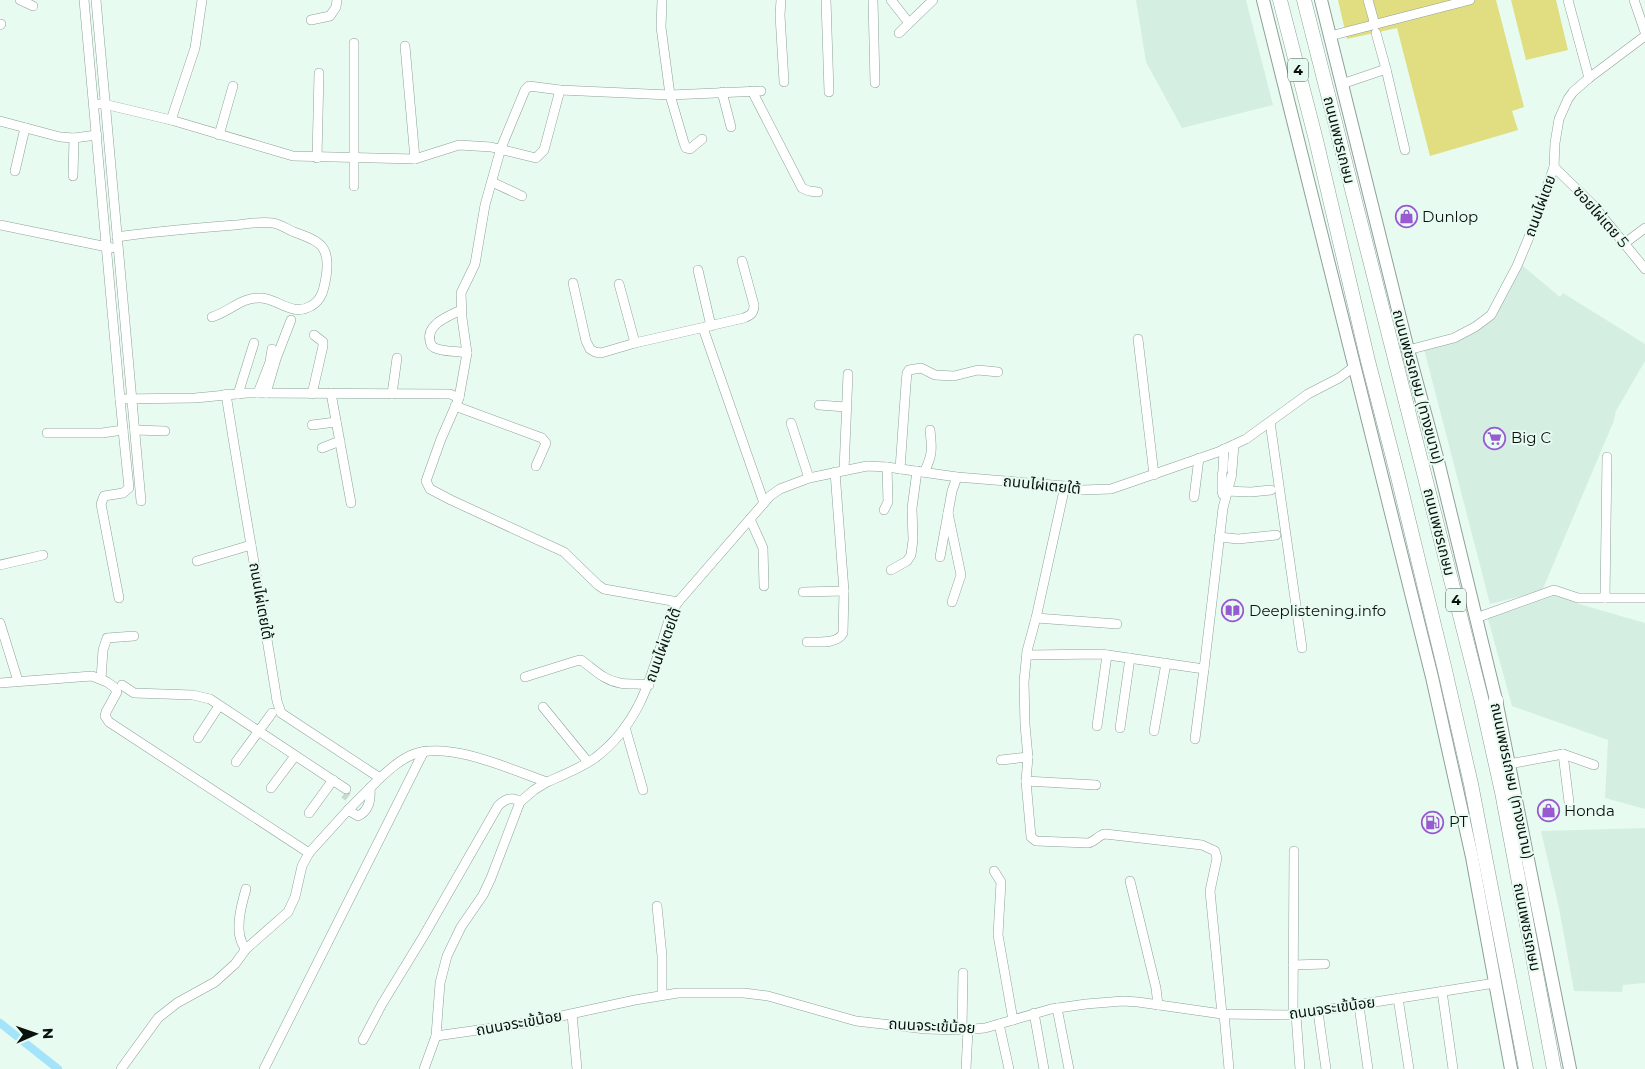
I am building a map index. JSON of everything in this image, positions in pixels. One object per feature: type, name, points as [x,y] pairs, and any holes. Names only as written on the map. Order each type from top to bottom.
[{"type":"highway","name":"ถนนเพชรเกษม","points":[[1280,0],[1316,140],[1469,774],[1526,1069]]},
{"type":"highway","name":"ถนนเพชรเกษม","points":[[1304,0],[1414,430],[1494,757],[1554,1069]]},
{"type":"highway","points":[[1494,757],[1496,700]]},
{"type":"main road","name":"4","points":[[1263,0],[1442,721],[1472,857],[1512,1069]]},
{"type":"main road","name":"ถนนเพชรเกษม (ทางขนาน)","points":[[1321,0],[1408,350],[1438,461],[1496,700],[1570,1069]]},
{"type":"street","points":[[20,0],[33,6]]},
{"type":"street","points":[[84,0],[128,488],[123,492],[104,496],[101,504],[120,598]]},
{"type":"street","points":[[96,0],[141,501]]},
{"type":"street","points":[[171,120],[195,48],[202,0]]},
{"type":"street","points":[[311,20],[330,16],[336,7],[337,0]]},
{"type":"street","points":[[662,0],[662,27],[670,95],[686,148],[692,148],[702,140]]},
{"type":"street","points":[[781,0],[780,15],[784,82]]},
{"type":"street","points":[[826,0],[829,92]]},
{"type":"street","points":[[873,0],[875,83]]},
{"type":"street","points":[[891,0],[909,23]]},
{"type":"street","points":[[899,33],[933,0]]},
{"type":"street","points":[[1368,0],[1405,150]]},
{"type":"street","points":[[1330,36],[1376,29],[1452,2],[1470,0]]},
{"type":"street","points":[[1568,0],[1589,78]]},
{"type":"street","points":[[1634,0],[1645,34]]},
{"type":"street","name":"ถนนไผ่เตย","points":[[1408,350],[1454,338],[1475,328],[1490,314],[1506,288],[1524,249],[1554,167],[1555,143],[1563,109],[1574,92],[1589,78],[1645,34]]},
{"type":"street","points":[[354,43],[354,186]]},
{"type":"street","points":[[405,46],[415,159]]},
{"type":"street","points":[[1342,84],[1386,69]]},
{"type":"street","points":[[317,158],[319,73]]},
{"type":"street","points":[[219,135],[233,86]]},
{"type":"street","points":[[678,602],[604,589],[564,552],[451,500],[430,489],[426,481],[457,402],[466,353],[461,310],[462,293],[475,264],[480,230],[502,148],[524,90],[530,86],[560,90],[670,95],[757,91],[802,188],[818,192]]},
{"type":"street","points":[[94,104],[104,104],[171,120],[282,154],[317,158],[415,159],[459,145],[502,148],[530,157],[539,156],[544,150],[560,90]]},
{"type":"street","points":[[722,92],[731,128]]},
{"type":"street","points":[[0,122],[74,138],[97,135]]},
{"type":"street","points":[[15,172],[25,128]]},
{"type":"street","points":[[73,176],[74,138]]},
{"type":"street","name":"ซอยไผ่เตย 5","points":[[1554,167],[1593,205],[1645,269]]},
{"type":"street","points":[[492,182],[522,196]]},
{"type":"street","points":[[117,237],[271,222],[314,238],[324,249],[327,257],[327,273],[324,288],[321,297],[310,307],[295,310],[286,308],[268,299],[251,298],[244,300],[224,313],[212,317]]},
{"type":"street","points":[[0,225],[118,249]]},
{"type":"street","points":[[1625,244],[1645,228]]},
{"type":"street","points":[[574,283],[586,340],[590,349],[601,353],[751,315],[754,310],[742,261]]},
{"type":"street","points":[[698,270],[707,327],[764,503]]},
{"type":"street","points":[[619,284],[635,343]]},
{"type":"street","points":[[461,310],[437,323],[430,331],[429,336],[431,345],[435,348],[466,353]]},
{"type":"street","points":[[262,393],[292,320]]},
{"type":"street","points":[[312,394],[323,346],[323,342],[314,335]]},
{"type":"street","points":[[1138,340],[1154,475]]},
{"type":"street","points":[[238,394],[254,343]]},
{"type":"street","points":[[262,393],[272,349]]},
{"type":"street","points":[[392,394],[397,358]]},
{"type":"street","name":"ถนนไผ่เตยใต้","points":[[520,802],[547,782],[594,758],[625,727],[649,685],[670,616],[678,602],[764,503],[780,489],[809,478],[867,466],[957,477],[1065,486],[1082,490],[1110,489],[1154,475],[1234,445],[1308,394],[1339,378],[1355,366]]},
{"type":"street","points":[[900,469],[907,373],[909,370],[921,368],[935,375],[954,376],[978,370],[998,372]]},
{"type":"street","points":[[807,642],[829,641],[841,637],[844,624],[839,471],[848,374]]},
{"type":"street","points":[[120,399],[195,398],[226,394],[262,393],[446,394],[457,402],[542,438],[546,443],[536,466]]},
{"type":"street","name":"ถนนไผ่เตยใต้","points":[[226,394],[276,701],[281,713],[380,778]]},
{"type":"street","points":[[331,394],[350,503]]},
{"type":"street","points":[[818,405],[846,407]]},
{"type":"street","points":[[312,425],[336,422]]},
{"type":"street","points":[[1270,422],[1302,648]]},
{"type":"street","points":[[791,423],[809,478]]},
{"type":"street","points":[[47,433],[102,433],[123,430]]},
{"type":"street","points":[[135,430],[165,431]]},
{"type":"street","points":[[892,570],[907,561],[911,555],[913,540],[912,508],[920,471],[930,460],[932,453],[930,430]]},
{"type":"street","points":[[322,448],[340,441]]},
{"type":"street","points":[[1195,739],[1227,472],[1234,445]]},
{"type":"street","points":[[1224,449],[1227,472]]},
{"type":"street","points":[[1605,598],[1607,457]]},
{"type":"street","points":[[1194,497],[1199,458]]},
{"type":"street","points":[[884,510],[888,502],[887,467]]},
{"type":"street","points":[[940,557],[953,484],[957,477]]},
{"type":"street","points":[[1065,486],[1027,655],[1024,682],[1028,757],[1026,781],[1031,837],[1033,840],[1088,843],[1098,836],[1105,834],[1202,845],[1215,851],[1217,858],[1210,891],[1229,1069]]},
{"type":"street","points":[[1225,493],[1271,490]]},
{"type":"street","points":[[948,513],[961,574],[952,602]]},
{"type":"street","points":[[750,519],[762,548],[764,586]]},
{"type":"street","points":[[1219,537],[1238,539],[1276,535]]},
{"type":"street","points":[[197,561],[251,546]]},
{"type":"street","points":[[0,565],[43,555]]},
{"type":"street","points":[[803,592],[844,590]]},
{"type":"street","points":[[1476,618],[1554,590],[1578,598],[1645,598]]},
{"type":"street","points":[[1036,618],[1117,624]]},
{"type":"street","points":[[0,625],[18,681]]},
{"type":"street","points":[[101,679],[103,650],[108,638],[134,636]]},
{"type":"street","points":[[1027,655],[1107,655],[1204,668]]},
{"type":"street","points":[[1098,726],[1107,655]]},
{"type":"street","points":[[1120,728],[1130,658]]},
{"type":"street","points":[[525,676],[581,660],[594,671],[613,681],[622,684],[640,683],[649,685]]},
{"type":"street","points":[[1154,731],[1166,663]]},
{"type":"street","points":[[0,683],[88,675],[101,679],[113,686],[116,691],[105,716],[109,722],[309,853]]},
{"type":"street","points":[[122,685],[134,693],[202,696],[320,773],[322,778],[351,795]]},
{"type":"street","points":[[198,738],[219,706]]},
{"type":"street","points":[[543,707],[588,762]]},
{"type":"street","points":[[236,762],[272,713]]},
{"type":"street","points":[[625,727],[643,790]]},
{"type":"street","points":[[264,1069],[424,752]]},
{"type":"street","points":[[351,795],[370,788],[408,757],[424,752],[467,754],[547,782]]},
{"type":"street","points":[[1509,764],[1563,754],[1594,765]]},
{"type":"street","points":[[1563,754],[1569,802]]},
{"type":"street","points":[[271,788],[295,756]]},
{"type":"street","points":[[1002,760],[1028,757]]},
{"type":"street","points":[[1026,781],[1096,785]]},
{"type":"street","points":[[309,814],[331,782]]},
{"type":"street","points":[[348,810],[358,816],[366,810],[371,796],[370,788]]},
{"type":"street","points":[[121,1069],[158,1018],[177,1004],[215,982],[235,964],[246,949],[288,912],[295,897],[302,866],[309,853],[348,810],[351,795]]},
{"type":"street","points":[[362,1040],[498,806],[504,800],[516,798],[520,802],[491,878],[483,894],[461,927],[447,956],[440,984],[436,1036],[424,1069]]},
{"type":"street","points":[[1294,851],[1293,965],[1300,1069]]},
{"type":"street","points":[[994,871],[1001,882],[998,935],[1012,1020]]},
{"type":"street","points":[[1130,881],[1156,988],[1158,1005]]},
{"type":"street","points":[[246,889],[241,907],[240,931],[242,945],[246,949]]},
{"type":"street","points":[[657,906],[662,956],[662,995]]},
{"type":"street","points":[[1293,965],[1325,964]]},
{"type":"street","points":[[963,973],[966,1069]]},
{"type":"street","name":"ถนนจระเข้น้อย","points":[[436,1036],[495,1028],[662,995],[744,993],[768,996],[856,1021],[965,1030],[999,1024],[1057,1008],[1123,1001],[1223,1014],[1295,1015],[1495,983]]},
{"type":"street","points":[[1442,991],[1453,1069]]},
{"type":"street","points":[[1398,998],[1409,1069]]},
{"type":"street","points":[[1359,1006],[1368,1069]]},
{"type":"street","points":[[1057,1008],[1069,1069]]},
{"type":"street","points":[[1318,1012],[1326,1069]]},
{"type":"street","points":[[1034,1013],[1044,1069]]},
{"type":"street","points":[[572,1014],[577,1069]]},
{"type":"street","points":[[999,1024],[1009,1069]]},
{"type":"shaded area","points":[[1136,0],[1246,0],[1273,105],[1182,128],[1146,62]]},
{"type":"shaded area","points":[[1338,0],[1496,0],[1524,107],[1512,111],[1518,130],[1430,156],[1397,28],[1347,39]]},
{"type":"shaded area","points":[[1511,0],[1556,0],[1568,50],[1526,60]]},
{"type":"shaded area","points":[[1522,265],[1560,297],[1563,293],[1645,344],[1645,361],[1616,411],[1613,423],[1542,591],[1490,604],[1424,349],[1450,343],[1498,308]]},
{"type":"shaded area","points":[[1556,595],[1579,604],[1645,623],[1645,809],[1605,798],[1608,740],[1512,706],[1488,619]]},
{"type":"shaded area","points":[[1645,828],[1645,983],[1623,985],[1622,992],[1574,991],[1559,908],[1541,831]]},
{"type":"waterway","points":[[0,1023],[58,1069]]},
{"type":"tunnel","points":[[344,794],[348,797]]},
{"type":"place","name":"Dunlop","points":[[1406,217]]},
{"type":"place","name":"Big C","points":[[1495,438]]},
{"type":"place","name":"Deeplistening.info","points":[[1233,611]]},
{"type":"place","name":"Honda","points":[[1548,811]]},
{"type":"place","name":"PT","points":[[1433,822]]}]
